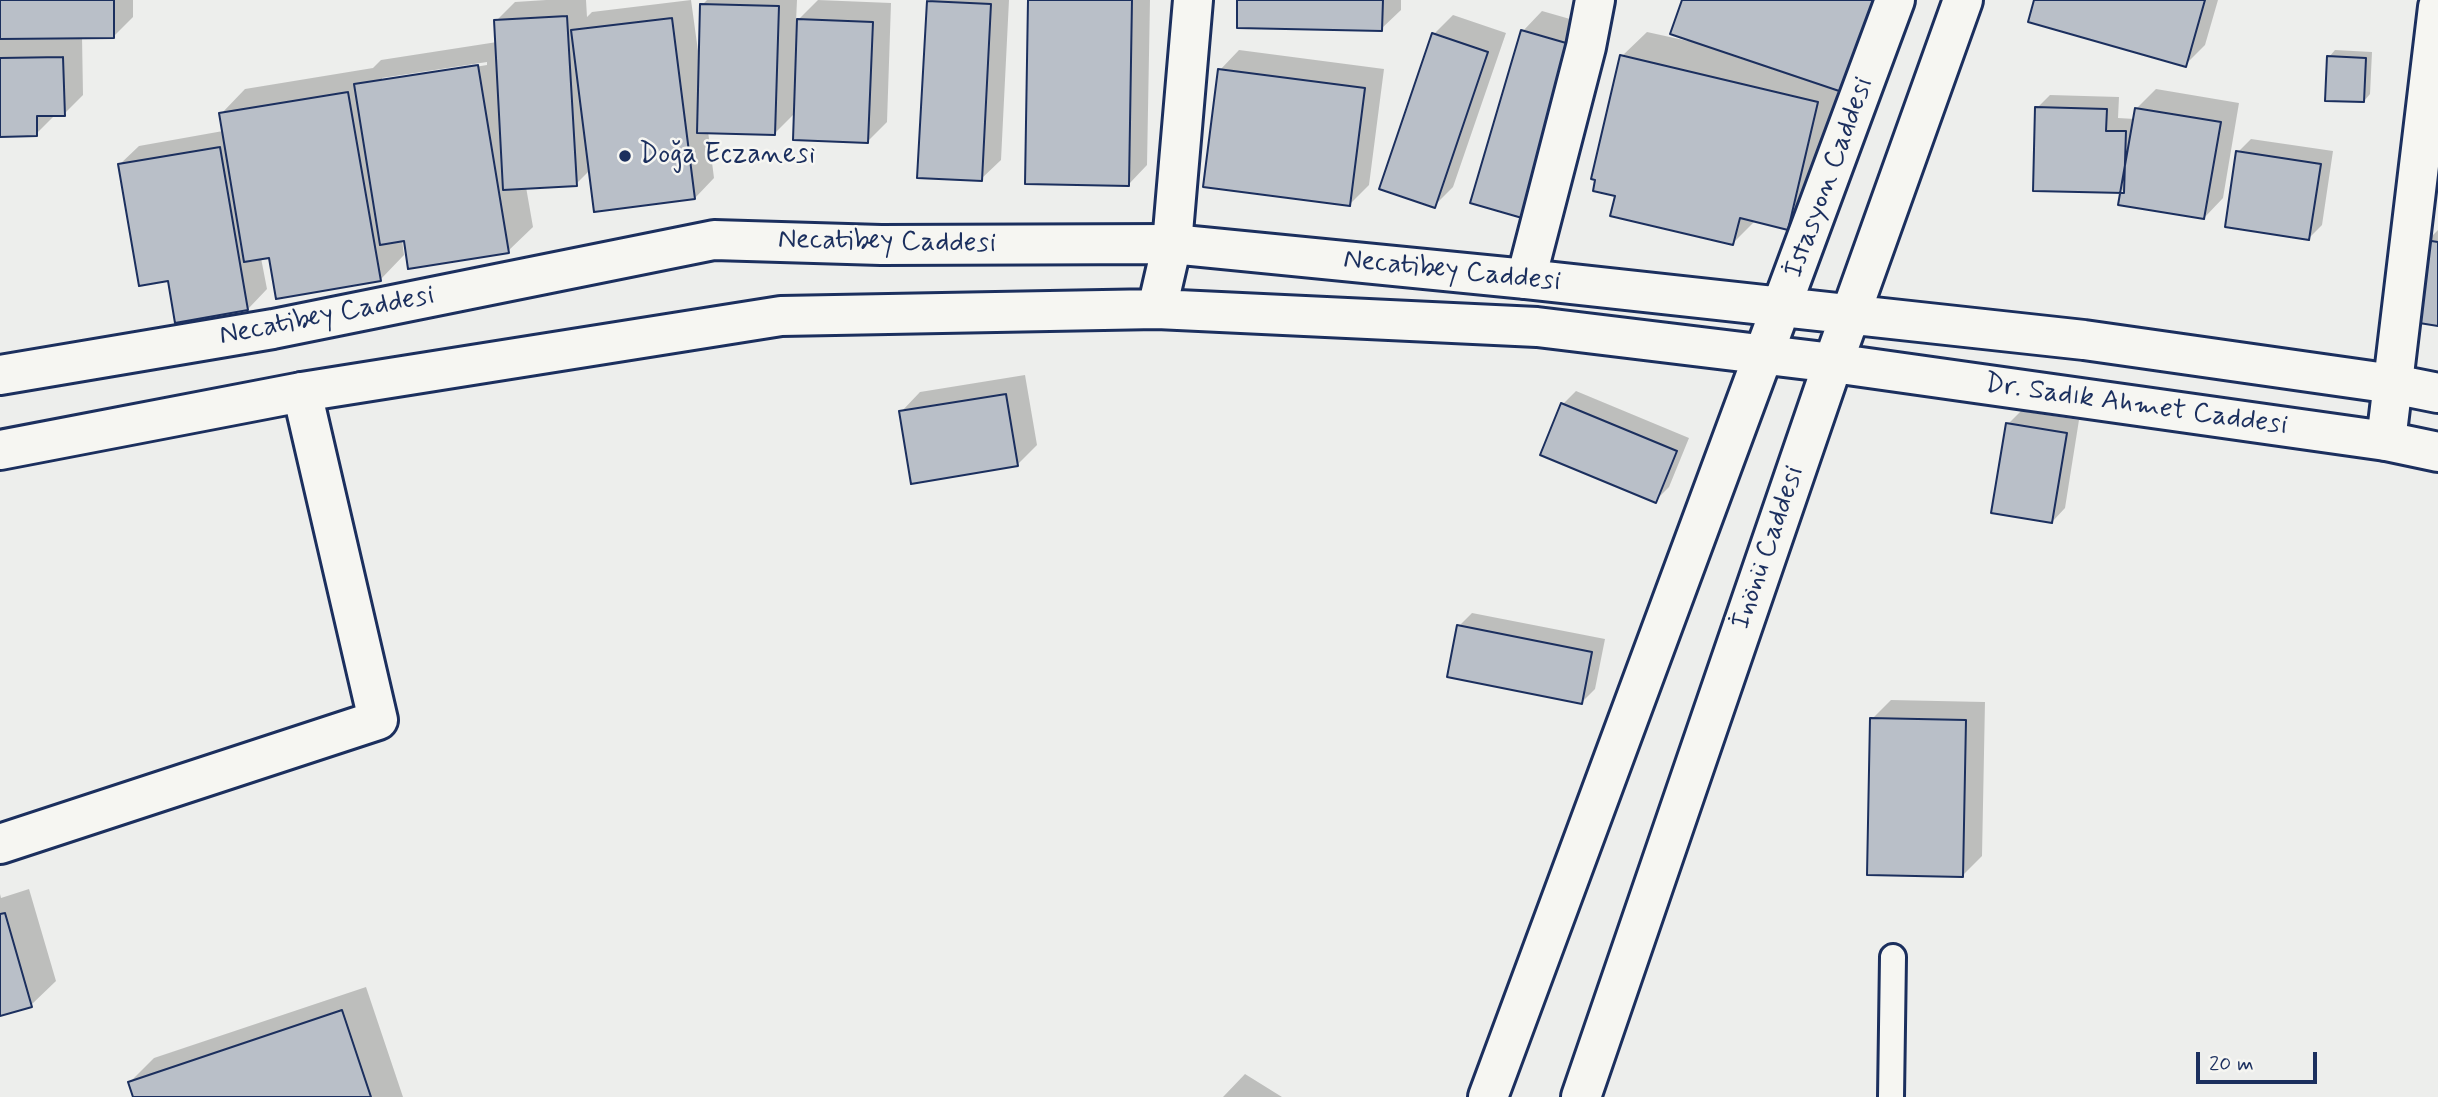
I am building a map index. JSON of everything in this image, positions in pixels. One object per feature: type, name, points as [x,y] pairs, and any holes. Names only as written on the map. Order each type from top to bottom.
[{"type":"street","points":[[1157,309],[1172,244],[1193,0]]},
{"type":"street","points":[[1526,279],[1586,47],[1595,0]]},
{"type":"street","name":"İstasyon Caddesi","points":[[1764,355],[1895,0]]},
{"type":"street","name":"İnönü Caddesi","points":[[1581,1097],[1833,363],[1963,0]]},
{"type":"street","points":[[2386,441],[2437,29]]},
{"type":"street","name":"Necatibey Caddesi","points":[[0,375],[273,329],[714,240],[881,245],[1172,244],[1850,315]]},
{"type":"street","name":"Necatibey Caddesi","points":[[0,450],[302,392],[781,316],[1157,309],[1537,327],[1833,363]]},
{"type":"street","name":"Dr. Sadık Ahmet Caddesi","points":[[1850,315],[2084,341],[2393,384],[2438,393]]},
{"type":"street","points":[[1488,1097],[1764,355]]},
{"type":"street","name":"Dr. Sadık Ahmet Caddesi","points":[[1833,363],[2386,441],[2438,452]]},
{"type":"street","points":[[0,844],[378,720],[302,392]]},
{"type":"lane","points":[[1891,1097],[1893,957]]},
{"type":"building","points":[[0,0],[114,0],[114,38],[0,39]]},
{"type":"building","points":[[1028,0],[1132,0],[1129,186],[1025,184]]},
{"type":"building","points":[[1237,0],[1383,0],[1382,31],[1237,28]]},
{"type":"building","points":[[1682,0],[1887,0],[1854,96],[1670,34]]},
{"type":"building","points":[[2034,0],[2205,0],[2186,67],[2028,22]]},
{"type":"building","points":[[927,1],[991,4],[982,181],[917,178]]},
{"type":"building","points":[[700,4],[779,6],[775,135],[697,133]]},
{"type":"building","points":[[567,16],[577,186],[503,190],[494,20]]},
{"type":"building","points":[[672,18],[695,199],[594,212],[571,30]]},
{"type":"building","points":[[797,19],[873,22],[868,143],[793,140]]},
{"type":"building","points":[[1521,30],[1580,47],[1529,220],[1470,203]]},
{"type":"building","points":[[1432,33],[1488,52],[1435,208],[1379,189]]},
{"type":"building","points":[[1620,55],[1818,102],[1788,230],[1740,218],[1733,245],[1610,216],[1615,196],[1593,191],[1595,180],[1591,179]]},
{"type":"building","points":[[2327,56],[2366,58],[2364,102],[2325,101]]},
{"type":"building","points":[[63,57],[65,116],[37,116],[37,136],[0,137],[0,58]]},
{"type":"building","points":[[478,65],[509,253],[408,269],[404,241],[380,245],[354,84]]},
{"type":"building","points":[[1218,69],[1365,88],[1350,206],[1203,187]]},
{"type":"building","points":[[348,92],[381,281],[276,299],[269,258],[244,262],[219,113]]},
{"type":"building","points":[[2035,107],[2107,109],[2106,131],[2126,131],[2124,193],[2033,191]]},
{"type":"building","points":[[2135,108],[2221,122],[2204,219],[2118,205]]},
{"type":"building","points":[[220,147],[248,310],[175,323],[168,281],[139,286],[118,164]]},
{"type":"building","points":[[2236,151],[2321,164],[2309,240],[2225,227]]},
{"type":"building","points":[[2425,240],[2438,242],[2438,326],[2413,322]]},
{"type":"building","points":[[1006,394],[1018,466],[911,484],[899,411]]},
{"type":"building","points":[[1561,403],[1677,451],[1656,503],[1540,455]]},
{"type":"building","points":[[2006,423],[2067,433],[2052,523],[1991,513]]},
{"type":"building","points":[[1457,625],[1592,652],[1582,704],[1447,677]]},
{"type":"building","points":[[1870,718],[1966,720],[1963,877],[1867,875]]},
{"type":"building","points":[[5,913],[32,1007],[0,1016],[0,914]]},
{"type":"building","points":[[342,1010],[371,1097],[133,1097],[128,1082]]},
{"type":"place","name":"Doğa Eczanesi","points":[[625,156]]}]
